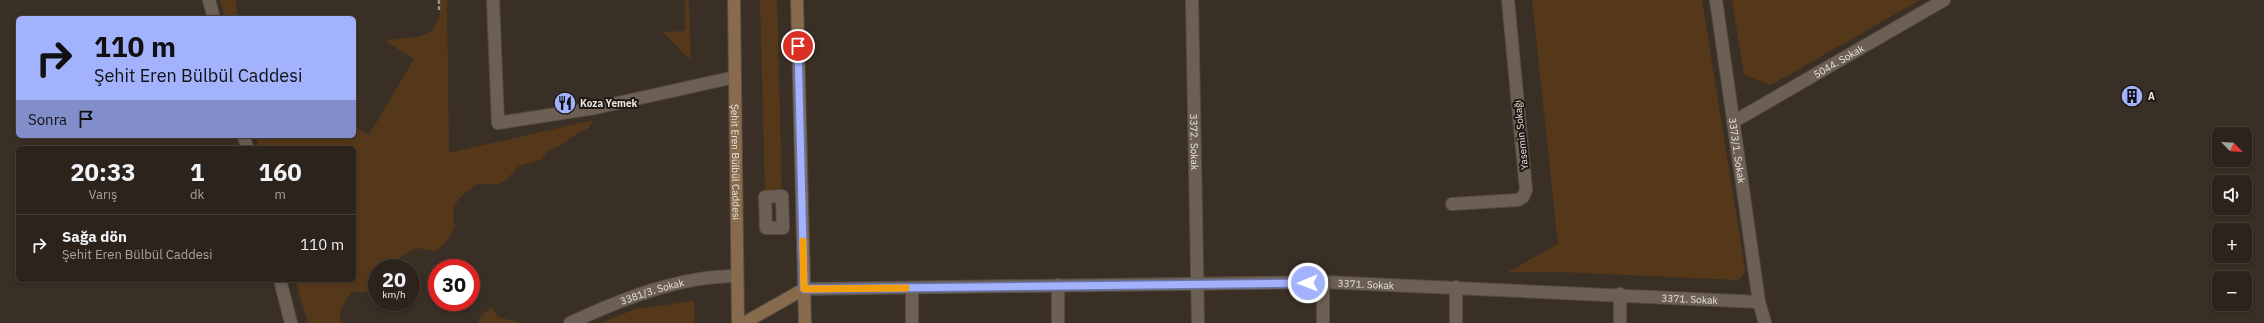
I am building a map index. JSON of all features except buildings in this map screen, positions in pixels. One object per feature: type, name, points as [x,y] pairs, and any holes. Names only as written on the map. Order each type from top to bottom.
[{"type":"main road","name":"Şehit Eren Bülbül Caddesi","points":[[734,0],[738,323]]},
{"type":"main road","points":[[797,0],[805,323]]},
{"type":"main road","points":[[744,323],[804,289]]},
{"type":"street","points":[[210,0],[214,16]]},
{"type":"street","points":[[493,0],[498,123],[595,108],[735,77]]},
{"type":"street","name":"3372. Sokak","points":[[1192,0],[1196,264],[1199,285],[1198,323]]},
{"type":"street","name":"Yasemin Sokağı","points":[[1452,204],[1518,200],[1523,197],[1526,190],[1508,0]]},
{"type":"street","name":"3373/1. Sokak","points":[[1716,0],[1758,302],[1765,323]]},
{"type":"street","name":"5044. Sokak","points":[[1733,122],[1944,0]]},
{"type":"street","name":"3381/3. Sokak","points":[[570,323],[596,310],[684,281],[713,276],[737,276]]},
{"type":"street","points":[[281,282],[291,323]]},
{"type":"street","points":[[1323,282],[1323,323]]},
{"type":"street","name":"3371. Sokak","points":[[804,289],[1058,285],[1199,285],[1323,282],[1620,294],[1758,302]]},
{"type":"street","points":[[1058,285],[1058,323]]},
{"type":"street","points":[[1456,287],[1456,323]]},
{"type":"street","points":[[912,288],[912,323]]},
{"type":"street","points":[[1620,294],[1620,323]]},
{"type":"path","points":[[439,0],[439,11]]},
{"type":"shaded area","points":[[220,0],[235,0],[238,16],[224,16]]},
{"type":"shaded area","points":[[441,0],[447,0],[449,153],[593,120],[589,128],[579,132],[561,145],[549,150],[540,160],[519,166],[506,180],[499,184],[477,184],[464,194],[455,204],[453,217],[455,226],[451,235],[440,248],[433,251],[418,248],[408,252],[400,259],[368,259],[368,292],[351,292],[340,311],[341,323],[308,323],[296,282],[356,282],[356,146],[258,146],[256,138],[356,138],[356,127],[369,135],[414,59],[385,41],[424,35],[431,31],[436,25]]},
{"type":"shaded area","points":[[685,0],[689,0],[691,61],[663,32],[685,31]]},
{"type":"shaded area","points":[[760,0],[777,0],[782,196],[765,192]]},
{"type":"shaded area","points":[[1532,0],[1702,0],[1745,270],[1742,277],[1737,280],[1561,272],[1508,272],[1558,244]]},
{"type":"shaded area","points":[[1732,0],[1920,0],[1771,85],[1744,75]]},
{"type":"shaded area","points":[[694,301],[695,323],[601,323],[635,309]]},
{"type":"shaded area","points":[[491,307],[498,317],[523,323],[478,323],[481,316]]},
{"type":"slow traffic","points":[[803,241],[804,289],[906,288]]},
{"type":"place","name":"A","points":[[2132,96]]},
{"type":"place","name":"Koza Yemek","points":[[565,103]]},
{"type":"route","points":[[798,46],[804,289],[1308,283]]}]
